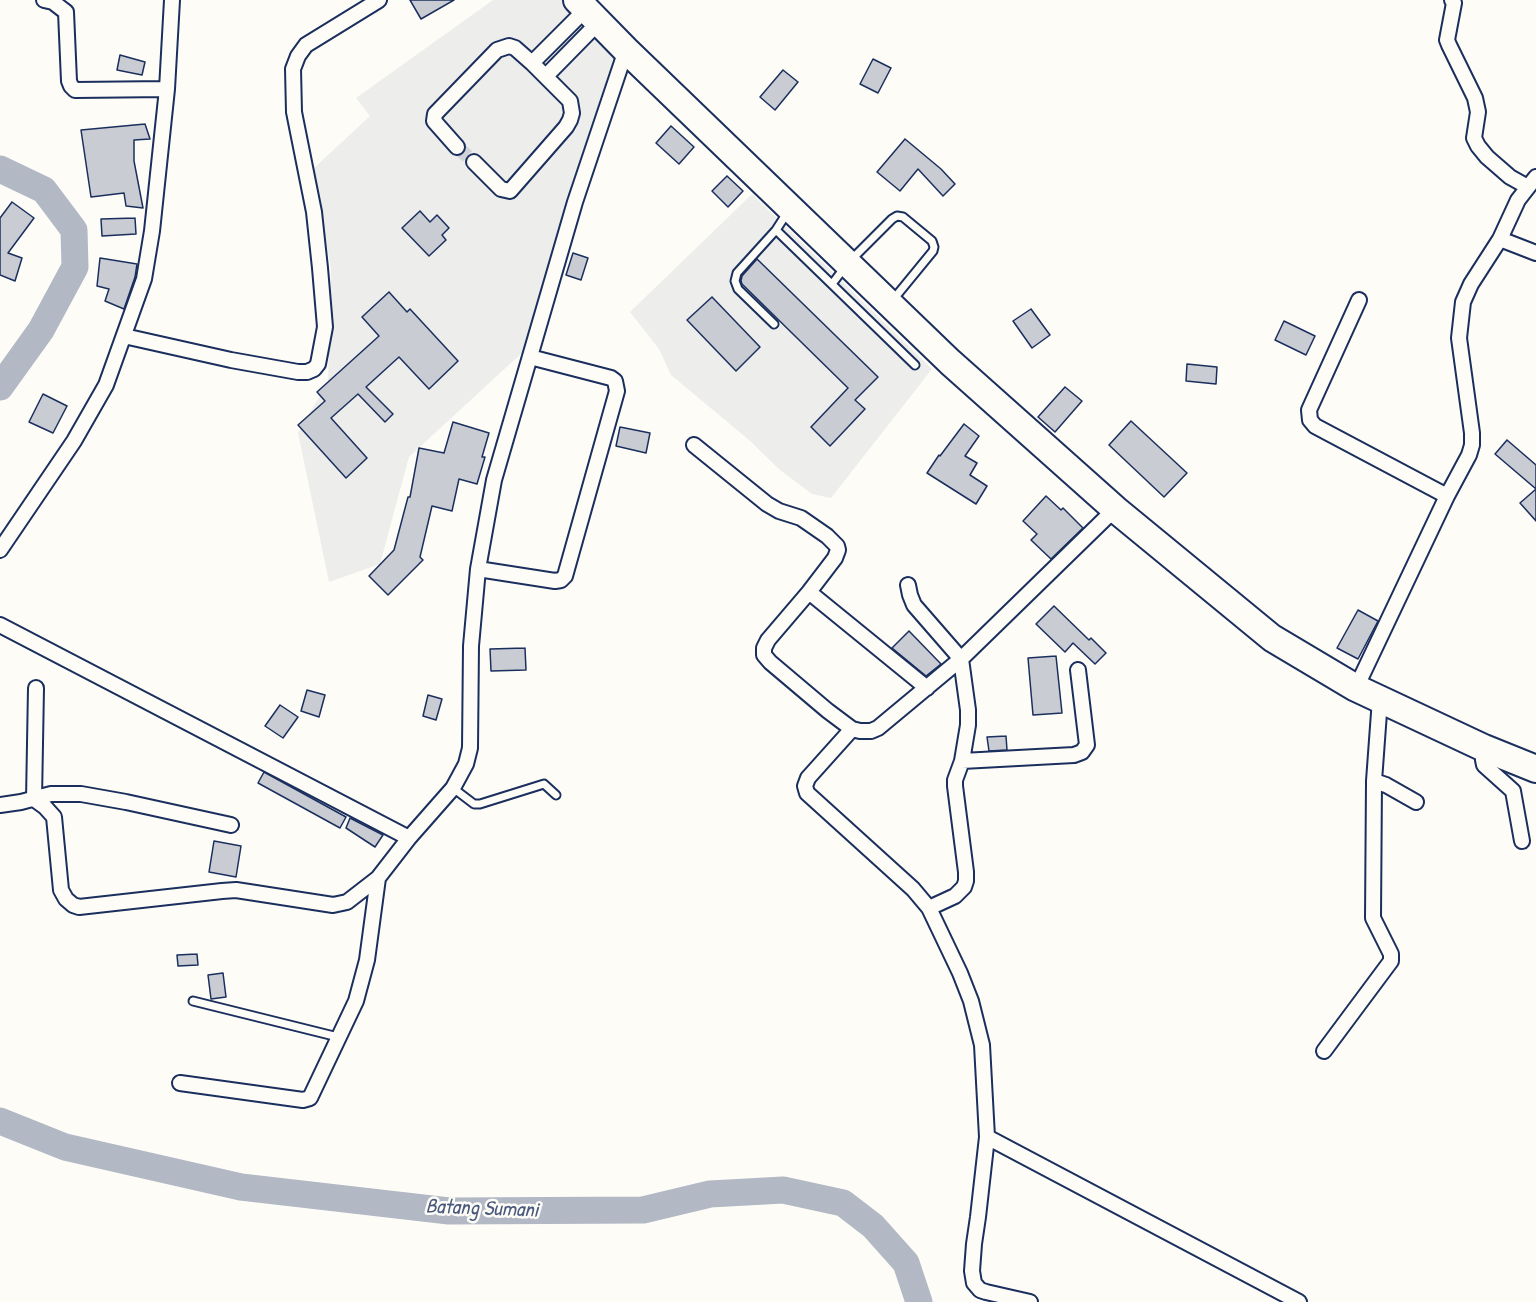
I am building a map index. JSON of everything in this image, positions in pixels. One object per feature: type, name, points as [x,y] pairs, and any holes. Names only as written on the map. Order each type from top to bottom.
[{"type":"highway","points":[[587,10],[950,362],[1115,509],[1272,638],[1356,688],[1484,748],[1536,769]]},
{"type":"street","points":[[44,0],[65,6],[70,86],[75,90],[167,89]]},
{"type":"street","points":[[0,550],[74,441],[106,386],[144,279],[153,231],[167,89],[172,0]]},
{"type":"street","points":[[124,336],[231,360],[298,372],[307,372],[318,364],[325,327],[314,212],[294,112],[293,69],[306,45],[379,0]]},
{"type":"street","points":[[1356,688],[1447,495],[1469,455],[1472,433],[1459,338],[1463,302],[1471,284],[1500,239],[1518,200],[1532,182],[1510,177],[1487,157],[1473,138],[1478,112],[1475,98],[1447,40],[1454,3],[1452,0]]},
{"type":"street","points":[[532,63],[587,10]]},
{"type":"street","points":[[546,76],[587,10]]},
{"type":"street","points":[[457,147],[435,121],[437,111],[497,50],[509,46],[514,48],[570,101],[572,113],[570,120],[510,191],[501,189],[474,162]]},
{"type":"street","points":[[34,799],[54,817],[61,890],[73,905],[79,907],[236,891],[333,905],[347,902],[378,878],[453,788],[466,764],[470,748],[471,646],[478,569],[494,480],[575,202],[626,50]]},
{"type":"street","points":[[1500,239],[1536,253]]},
{"type":"street","points":[[1359,300],[1310,410],[1310,420],[1315,426],[1447,495]]},
{"type":"street","points":[[478,569],[555,581],[565,576],[617,391],[615,381],[611,378],[530,357]]},
{"type":"street","points":[[694,445],[774,508],[801,518],[837,546],[835,558],[768,640],[764,648],[764,655],[819,704],[852,729],[860,731],[871,731],[878,728],[961,659],[1115,509]]},
{"type":"street","points":[[908,585],[914,605],[961,659],[968,710],[962,761],[955,780],[966,880],[955,896],[929,908]]},
{"type":"street","points":[[809,592],[927,688]]},
{"type":"street","points":[[0,625],[409,838]]},
{"type":"street","points":[[962,761],[1074,755],[1082,752],[1087,745],[1078,670]]},
{"type":"street","points":[[34,799],[36,688]]},
{"type":"street","points":[[1324,1051],[1390,961],[1391,954],[1373,918],[1374,781],[1380,699]]},
{"type":"street","points":[[852,729],[808,778],[805,786],[807,792],[907,882],[929,908],[960,973],[982,1045],[987,1137],[974,1244],[972,1271],[974,1283],[980,1290],[1030,1302]]},
{"type":"street","points":[[1484,748],[1485,765],[1513,791],[1522,841]]},
{"type":"street","points":[[1374,781],[1416,802]]},
{"type":"street","points":[[0,805],[51,794],[81,794],[231,825]]},
{"type":"street","points":[[180,1083],[307,1100],[312,1095],[356,1001],[367,960],[378,878]]},
{"type":"street","points":[[987,1137],[1299,1302]]},
{"type":"lane","points":[[774,324],[738,289],[735,281],[737,273],[776,230],[790,208]]},
{"type":"lane","points":[[832,284],[848,263],[892,219],[897,216],[903,217],[933,241],[934,247],[890,304]]},
{"type":"lane","points":[[776,230],[915,365]]},
{"type":"lane","points":[[453,788],[474,804],[486,803],[544,784],[556,795]]},
{"type":"lane","points":[[193,1001],[338,1037]]},
{"type":"shaded area","points":[[493,0],[567,0],[620,54],[570,191],[525,350],[409,457],[380,564],[329,582],[298,433],[328,382],[331,270],[314,168],[370,116],[356,98]]},
{"type":"shaded area","points":[[752,194],[932,369],[831,498],[812,494],[780,470],[749,440],[671,375],[659,349],[630,312]]},
{"type":"building","points":[[410,0],[454,0],[421,19]]},
{"type":"building","points":[[120,55],[145,62],[142,75],[117,70]]},
{"type":"building","points":[[873,59],[891,68],[878,93],[860,84]]},
{"type":"building","points":[[783,70],[798,82],[775,110],[760,97]]},
{"type":"building","points":[[145,124],[150,139],[134,140],[134,161],[143,208],[126,206],[124,193],[91,197],[81,130]]},
{"type":"building","points":[[671,126],[694,147],[679,164],[656,143]]},
{"type":"building","points":[[905,139],[955,184],[943,196],[918,169],[900,191],[877,172]]},
{"type":"building","points":[[727,176],[743,191],[728,207],[712,191]]},
{"type":"building","points":[[12,202],[34,218],[8,253],[22,258],[15,281],[0,275],[0,218]]},
{"type":"building","points":[[420,211],[430,222],[437,215],[449,228],[442,235],[446,240],[429,256],[402,228]]},
{"type":"building","points":[[135,218],[136,234],[102,236],[101,219]]},
{"type":"building","points":[[573,253],[588,258],[581,280],[566,275]]},
{"type":"building","points":[[100,258],[137,264],[124,309],[105,301],[109,289],[97,286]]},
{"type":"building","points":[[757,259],[878,377],[855,400],[865,409],[830,446],[811,427],[848,388],[742,284],[742,276]]},
{"type":"building","points":[[389,292],[407,312],[410,309],[458,361],[429,389],[399,357],[366,387],[393,414],[385,422],[358,394],[331,418],[367,458],[346,478],[298,425],[325,401],[317,392],[379,336],[362,317]]},
{"type":"building","points":[[712,297],[760,347],[736,371],[687,320]]},
{"type":"building","points":[[1031,309],[1050,335],[1032,348],[1013,321]]},
{"type":"building","points":[[1284,321],[1315,336],[1306,355],[1275,340]]},
{"type":"building","points":[[1187,364],[1217,367],[1216,384],[1186,381]]},
{"type":"building","points":[[1065,387],[1082,401],[1055,432],[1038,417]]},
{"type":"building","points":[[43,394],[67,406],[53,433],[29,422]]},
{"type":"building","points":[[1131,421],[1187,473],[1164,497],[1109,445]]},
{"type":"building","points":[[453,422],[489,433],[477,484],[459,479],[452,511],[432,506],[420,557],[423,560],[388,595],[369,576],[394,550],[408,497],[410,497],[419,448],[444,453]]},
{"type":"building","points":[[964,424],[979,436],[965,456],[977,463],[970,475],[987,486],[976,504],[927,473]]},
{"type":"building","points":[[620,427],[650,433],[646,453],[616,446]]},
{"type":"building","points":[[1507,440],[1536,465],[1536,489],[1495,454]]},
{"type":"building","points":[[1536,489],[1536,521],[1520,503]]},
{"type":"building","points":[[1046,496],[1061,510],[1063,508],[1083,528],[1051,559],[1031,540],[1037,534],[1023,521]]},
{"type":"building","points":[[1054,606],[1106,653],[1095,664],[1073,643],[1065,652],[1036,624]]},
{"type":"building","points":[[1358,610],[1378,621],[1358,659],[1337,648]]},
{"type":"building","points":[[909,631],[941,664],[926,676],[892,648]]},
{"type":"building","points":[[525,648],[526,670],[491,671],[490,649]]},
{"type":"building","points":[[1056,656],[1062,713],[1033,715],[1028,658]]},
{"type":"building","points":[[307,690],[325,695],[319,717],[301,711]]},
{"type":"building","points":[[428,695],[442,699],[436,720],[423,716]]},
{"type":"building","points":[[280,705],[298,717],[283,738],[265,726]]},
{"type":"building","points":[[1006,736],[1007,750],[989,751],[987,737]]},
{"type":"building","points":[[264,772],[346,817],[340,828],[258,783]]},
{"type":"building","points":[[350,818],[383,835],[375,847],[346,828]]},
{"type":"building","points":[[214,841],[241,846],[236,877],[209,872]]},
{"type":"building","points":[[197,954],[198,965],[178,966],[177,955]]},
{"type":"building","points":[[223,973],[226,997],[211,999],[208,975]]},
{"type":"waterway","name":"Batang Sumani","points":[[0,169],[44,190],[74,230],[75,267],[41,330],[0,387]]},
{"type":"waterway","name":"Batang Sumani","points":[[0,1121],[65,1147],[241,1187],[449,1211],[643,1210],[710,1194],[783,1190],[843,1203],[873,1226],[906,1263],[919,1302]]},
{"type":"tunnel","points":[[457,147],[474,162]]}]
